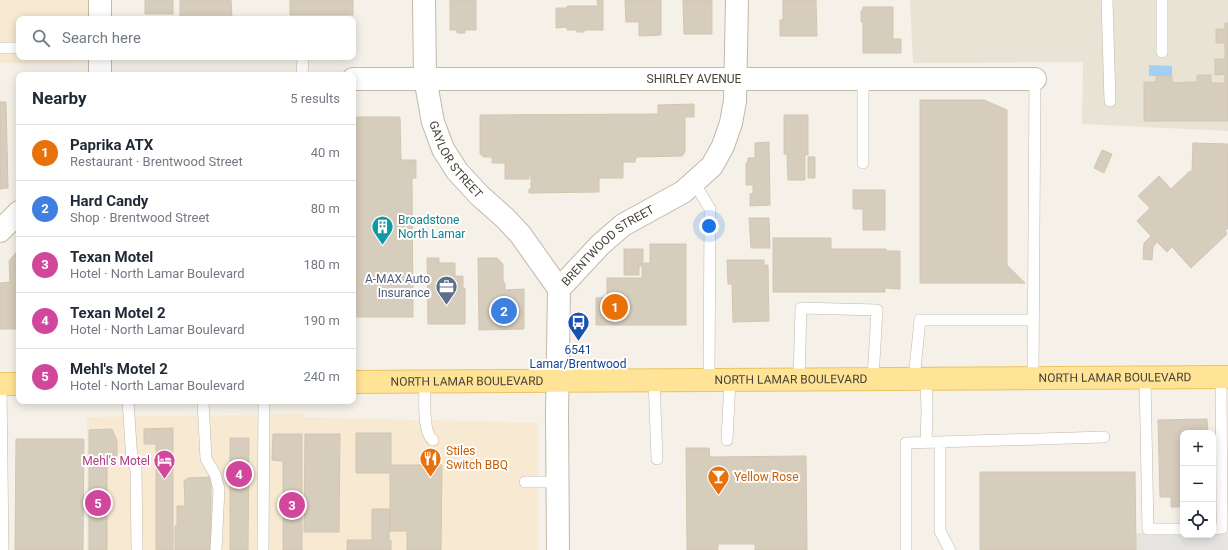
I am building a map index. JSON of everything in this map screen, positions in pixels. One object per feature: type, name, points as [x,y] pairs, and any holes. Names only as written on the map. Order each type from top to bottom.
[{"type":"main road","name":"NORTH LAMAR BOULEVARD","points":[[356,382],[1225,377]]},
{"type":"street","points":[[100,0],[100,16]]},
{"type":"street","name":"GAYLOR STREET","points":[[424,0],[425,78],[433,122],[443,149],[454,166],[479,195],[505,218],[520,234],[559,289]]},
{"type":"street","name":"BRENTWOOD STREET","points":[[558,550],[557,381],[559,289],[600,245],[623,225],[683,192],[712,166],[723,146],[731,123],[735,101],[737,80],[737,0]]},
{"type":"street","points":[[100,60],[100,72]]},
{"type":"street","name":"SHIRLEY AVENUE","points":[[356,79],[1035,80]]},
{"type":"street","points":[[0,231],[16,215]]},
{"type":"lane","points":[[1107,0],[1110,101]]},
{"type":"lane","points":[[1162,0],[1162,52]]},
{"type":"lane","points":[[0,48],[16,48]]},
{"type":"lane","points":[[302,72],[303,60]]},
{"type":"lane","points":[[863,80],[863,163]]},
{"type":"lane","points":[[1033,378],[1035,80]]},
{"type":"lane","points":[[694,182],[710,209],[719,380],[727,440]]},
{"type":"lane","points":[[799,379],[801,308],[877,310],[873,379]]},
{"type":"lane","points":[[926,442],[927,411],[920,379],[920,320],[1034,320]]},
{"type":"lane","points":[[1145,377],[1148,530],[1180,529]]},
{"type":"lane","points":[[1216,529],[1222,528],[1225,377]]},
{"type":"lane","points":[[654,380],[657,459]]},
{"type":"lane","points":[[425,382],[426,428],[430,438],[433,440]]},
{"type":"lane","points":[[3,550],[7,384]]},
{"type":"lane","points":[[128,404],[132,460],[136,469],[137,550]]},
{"type":"lane","points":[[203,404],[206,459],[215,474],[219,488],[216,550]]},
{"type":"lane","points":[[263,550],[264,404]]},
{"type":"lane","points":[[906,550],[906,444],[926,442],[1104,437]]},
{"type":"lane","points":[[940,442],[940,531],[950,550]]},
{"type":"lane","points":[[524,482],[558,482]]},
{"type":"shaded area","points":[[0,0],[88,0],[88,16],[16,16],[16,60],[88,60],[88,62],[0,63]]},
{"type":"shaded area","points":[[910,0],[1228,0],[1228,131],[1082,124],[1083,62],[913,63]]},
{"type":"shaded area","points":[[304,414],[304,417],[538,423],[538,550],[87,550],[87,417]]},
{"type":"shaded area","points":[[1136,533],[1180,533],[1180,538],[1216,538],[1216,533],[1228,533],[1228,550],[1136,550]]},
{"type":"water","points":[[1149,65],[1172,66],[1172,76],[1149,76]]},
{"type":"building","points":[[145,0],[173,0],[173,14],[145,14]]},
{"type":"building","points":[[180,0],[231,0],[232,16],[180,16]]},
{"type":"building","points":[[290,0],[353,0],[353,15],[290,15]]},
{"type":"building","points":[[450,0],[476,0],[476,30],[465,30],[465,33],[457,33],[457,30],[450,30]]},
{"type":"building","points":[[597,0],[603,0],[603,30],[584,30],[584,32],[577,32],[577,30],[567,30],[567,27],[556,28],[556,8],[567,8],[567,6],[598,6]]},
{"type":"building","points":[[625,0],[661,0],[661,35],[639,36],[639,22],[626,22]]},
{"type":"building","points":[[683,0],[712,0],[712,34],[684,34]]},
{"type":"building","points":[[783,0],[816,0],[817,36],[780,36],[780,20],[783,20]]},
{"type":"building","points":[[863,7],[893,7],[893,39],[901,39],[901,53],[863,53],[863,22],[861,22],[861,11]]},
{"type":"building","points":[[1225,23],[1228,23],[1228,121],[1144,121],[1144,82],[1156,82],[1156,76],[1172,76],[1172,83],[1197,82],[1197,75],[1211,75],[1211,83],[1225,83],[1225,74],[1215,75],[1215,59],[1225,59],[1225,43],[1216,43],[1216,29],[1225,29]]},
{"type":"building","points":[[920,100],[984,100],[1007,110],[1007,265],[1025,283],[920,283]]},
{"type":"building","points":[[0,102],[6,102],[8,188],[0,189]]},
{"type":"building","points":[[694,104],[694,117],[685,117],[685,152],[682,156],[636,157],[635,162],[623,162],[623,178],[599,178],[599,192],[529,193],[529,189],[531,189],[531,174],[529,174],[529,179],[505,179],[505,163],[492,163],[492,157],[484,157],[480,154],[480,115],[658,114],[658,105]]},
{"type":"building","points":[[784,115],[808,115],[808,155],[805,155],[805,180],[788,180],[787,154],[784,154]]},
{"type":"building","name":"Broadstone North Lamar","points":[[356,117],[400,117],[401,160],[416,160],[416,178],[412,178],[413,317],[356,317]]},
{"type":"building","points":[[769,142],[770,205],[750,206],[750,194],[753,193],[753,185],[746,185],[746,163],[748,162],[748,158],[755,158],[755,143]]},
{"type":"building","points":[[1193,143],[1228,144],[1228,228],[1225,231],[1227,234],[1191,268],[1172,247],[1167,252],[1157,242],[1153,247],[1152,260],[1143,259],[1144,243],[1151,236],[1137,221],[1150,208],[1138,196],[1159,176],[1171,189],[1190,171],[1192,172]]},
{"type":"building","points":[[1102,150],[1112,154],[1104,173],[1094,168]]},
{"type":"building","points":[[808,157],[815,157],[815,178],[808,178]]},
{"type":"building","points":[[853,190],[885,190],[885,230],[863,230],[863,209],[853,209]]},
{"type":"building","points":[[749,218],[769,218],[770,248],[751,248]]},
{"type":"building","points":[[773,238],[831,238],[831,249],[886,249],[886,251],[900,251],[900,289],[885,288],[885,292],[773,292]]},
{"type":"building","points":[[650,244],[686,244],[686,325],[596,325],[596,298],[607,297],[607,278],[642,278],[642,266],[639,266],[639,275],[624,275],[624,249],[643,249],[643,263],[650,263]]},
{"type":"building","points":[[16,253],[16,329],[0,329],[0,283],[10,282],[9,261]]},
{"type":"building","name":"A-MAX Auto Insurance","points":[[427,258],[439,258],[439,263],[455,263],[455,276],[463,276],[463,288],[465,288],[465,324],[428,324]]},
{"type":"building","points":[[478,258],[497,258],[503,264],[503,282],[505,283],[505,290],[524,289],[524,329],[479,330]]},
{"type":"building","points":[[727,260],[764,260],[764,265],[768,265],[769,321],[733,322],[732,284],[728,284]]},
{"type":"building","points":[[1207,419],[1208,430],[1180,430],[1180,507],[1171,507],[1171,497],[1160,497],[1158,420]]},
{"type":"building","name":"Mehl's Motel","points":[[173,428],[173,550],[156,550],[156,444],[144,444],[144,429]]},
{"type":"building","points":[[112,429],[117,441],[117,456],[107,456],[107,550],[89,550],[89,430]]},
{"type":"building","points":[[356,433],[391,433],[391,465],[442,465],[441,550],[407,550],[407,531],[390,531],[390,473],[356,473]]},
{"type":"building","points":[[273,434],[302,434],[302,550],[283,550],[283,461],[272,460]]},
{"type":"building","points":[[305,434],[340,434],[339,532],[304,532]]},
{"type":"building","points":[[230,438],[249,438],[248,550],[230,550]]},
{"type":"building","points":[[16,439],[84,439],[83,550],[15,550]]},
{"type":"building","points":[[686,448],[709,448],[710,457],[806,456],[807,550],[755,550],[755,544],[718,544],[718,550],[687,550]]},
{"type":"building","points":[[980,472],[1135,472],[1136,550],[980,550]]},
{"type":"building","points":[[211,477],[211,550],[175,550],[177,506],[185,506],[184,481],[188,478]]},
{"type":"building","points":[[372,509],[390,509],[389,541],[391,540],[391,550],[347,550],[347,540],[372,540]]},
{"type":"place","name":"Broadstone North Lamar","points":[[383,246]]},
{"type":"place","name":"A-MAX Auto Insurance","points":[[446,306]]},
{"type":"place","name":"Paprika ATX","points":[[615,307]]},
{"type":"place","name":"Hard Candy","points":[[504,311]]},
{"type":"place","name":"6541 Lamar/Brentwood","points":[[578,342]]},
{"type":"place","name":"Texan Motel 2","points":[[239,474]]},
{"type":"place","name":"Stiles Switch BBQ","points":[[431,478]]},
{"type":"place","name":"Mehl's Motel","points":[[165,480]]},
{"type":"place","name":"Yellow Rose","points":[[718,496]]},
{"type":"place","name":"Mehl's Motel 2","points":[[98,503]]},
{"type":"place","name":"Texan Motel","points":[[292,505]]}]
